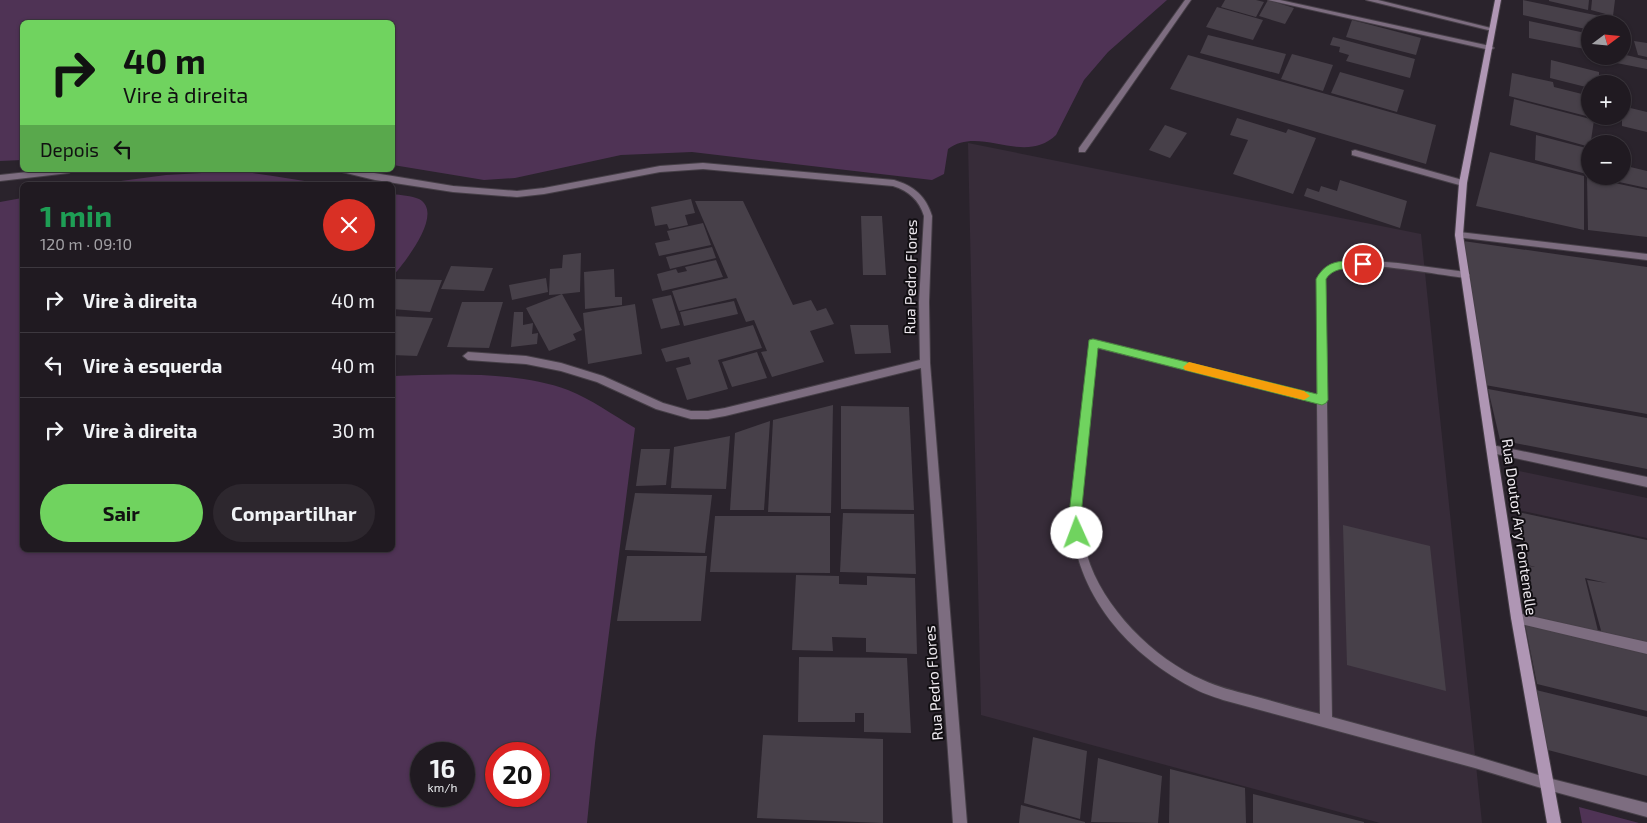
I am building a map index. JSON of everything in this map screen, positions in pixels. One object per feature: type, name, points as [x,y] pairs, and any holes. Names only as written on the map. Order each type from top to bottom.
[{"type":"main road","name":"Rua Doutor Ary Fontenelle","points":[[1498,0],[1463,183],[1459,235],[1517,618],[1554,823]]},
{"type":"street","points":[[1082,150],[1188,0]]},
{"type":"street","points":[[1271,0],[1490,48]]},
{"type":"street","points":[[1369,0],[1492,30]]},
{"type":"street","points":[[1355,153],[1463,183]]},
{"type":"street","name":"Rua Pedro Flores","points":[[353,172],[462,190],[517,194],[544,191],[660,169],[704,166],[894,182],[908,188],[918,196],[928,216],[924,302],[925,363],[960,823]]},
{"type":"street","points":[[0,178],[52,172]]},
{"type":"street","points":[[1459,235],[1647,257]]},
{"type":"street","points":[[1326,721],[1321,279],[1326,271],[1341,265],[1363,264],[1466,275]]},
{"type":"street","points":[[1322,400],[1093,343],[1076,506],[1077,533],[1083,560],[1094,587],[1119,622],[1156,657],[1196,684],[1223,694],[1647,810]]},
{"type":"street","points":[[468,356],[526,360],[561,367],[600,379],[660,406],[699,415],[725,412],[925,363]]},
{"type":"street","points":[[1492,450],[1647,482]]},
{"type":"street","points":[[1517,618],[1647,648]]},
{"type":"shaded area","points":[[0,0],[1167,0],[1108,52],[1084,80],[1056,135],[1043,144],[1030,147],[974,141],[961,143],[948,149],[944,174],[932,180],[692,152],[621,155],[515,178],[484,180],[395,165],[395,20],[20,20],[20,160],[0,161]]},
{"type":"shaded area","points":[[968,143],[1421,234],[1482,823],[1380,823],[981,715]]},
{"type":"shaded area","points":[[245,172],[311,182],[114,182],[166,175]]},
{"type":"shaded area","points":[[395,194],[419,199],[426,206],[425,226],[413,250],[395,273]]},
{"type":"shaded area","points":[[20,198],[20,552],[395,552],[395,376],[481,375],[548,384],[585,398],[635,428],[595,743],[587,823],[0,823],[0,202]]},
{"type":"shaded area","points":[[1510,469],[1647,498],[1647,538],[1518,510]]},
{"type":"shaded area","points":[[1579,807],[1639,823],[1582,823]]},
{"type":"building","points":[[1225,0],[1256,0],[1264,2],[1256,17],[1221,7]]},
{"type":"building","points":[[1268,0],[1294,8],[1285,24],[1259,16]]},
{"type":"building","points":[[1523,0],[1595,15],[1581,15],[1581,28],[1523,15]]},
{"type":"building","points":[[1589,0],[1588,10],[1549,1]]},
{"type":"building","points":[[1592,0],[1615,0],[1613,15],[1591,10]]},
{"type":"building","points":[[1217,7],[1263,20],[1253,40],[1206,27]]},
{"type":"building","points":[[1352,20],[1421,38],[1416,55],[1346,37]]},
{"type":"building","points":[[1529,21],[1581,32],[1581,48],[1529,38]]},
{"type":"building","points":[[1208,35],[1286,54],[1279,74],[1200,53]]},
{"type":"building","points":[[1333,37],[1415,59],[1410,78],[1346,61],[1349,55],[1339,52],[1340,47],[1330,45]]},
{"type":"building","points":[[1634,41],[1647,43],[1647,57],[1638,55]]},
{"type":"building","points":[[1292,54],[1333,65],[1323,91],[1281,79]]},
{"type":"building","points":[[1188,55],[1436,125],[1426,164],[1170,89]]},
{"type":"building","points":[[1631,56],[1647,60],[1647,69],[1627,65],[1631,65]]},
{"type":"building","points":[[1551,60],[1599,72],[1599,75],[1581,75],[1581,86],[1550,78]]},
{"type":"building","points":[[1340,72],[1404,90],[1397,112],[1331,93]]},
{"type":"building","points":[[1512,73],[1553,82],[1554,87],[1581,94],[1581,115],[1509,96]]},
{"type":"building","points":[[1514,99],[1581,117],[1581,125],[1593,125],[1592,135],[1581,135],[1581,145],[1510,125]]},
{"type":"building","points":[[1631,108],[1647,112],[1647,132],[1622,126],[1631,125]]},
{"type":"building","points":[[1237,118],[1286,133],[1288,129],[1316,138],[1293,194],[1233,174],[1248,140],[1230,135]]},
{"type":"building","points":[[1165,125],[1187,133],[1170,158],[1149,150]]},
{"type":"building","points":[[1536,135],[1581,147],[1581,173],[1535,160]]},
{"type":"building","points":[[1490,152],[1581,175],[1581,185],[1584,185],[1584,230],[1476,206]]},
{"type":"building","points":[[1631,167],[1647,171],[1647,188],[1631,185]]},
{"type":"building","points":[[1340,180],[1407,201],[1400,228],[1304,196],[1307,188],[1319,192],[1321,186],[1337,191]]},
{"type":"building","points":[[1587,185],[1624,185],[1647,190],[1647,237],[1588,230]]},
{"type":"building","points":[[691,199],[695,213],[685,215],[688,225],[669,229],[667,224],[655,226],[651,207]]},
{"type":"building","points":[[695,201],[743,201],[793,305],[811,300],[817,311],[826,308],[834,324],[810,331],[824,362],[772,377],[761,352],[767,351],[754,320],[746,322],[736,298],[679,311],[672,291],[728,278]]},
{"type":"building","points":[[861,216],[882,216],[886,275],[863,275]]},
{"type":"building","points":[[703,223],[711,245],[659,256],[655,243],[670,240],[667,231]]},
{"type":"building","points":[[1463,241],[1647,267],[1647,414],[1485,385]]},
{"type":"building","points":[[712,247],[716,258],[670,269],[666,257]]},
{"type":"building","points":[[581,253],[580,292],[549,295],[550,269],[562,268],[563,255]]},
{"type":"building","points":[[716,260],[723,277],[662,291],[657,274],[676,269],[678,273],[687,271],[685,267]]},
{"type":"building","points":[[451,266],[493,268],[484,291],[441,289]]},
{"type":"building","points":[[614,269],[615,297],[622,297],[622,305],[585,309],[584,272]]},
{"type":"building","points":[[546,278],[548,292],[512,300],[509,285]]},
{"type":"building","points":[[395,279],[442,280],[430,312],[395,309]]},
{"type":"building","points":[[562,294],[582,330],[573,334],[576,340],[549,351],[526,308]]},
{"type":"building","points":[[671,295],[680,325],[661,329],[652,299]]},
{"type":"building","points":[[734,301],[738,314],[684,326],[680,312]]},
{"type":"building","points":[[462,302],[503,302],[489,348],[447,347]]},
{"type":"building","points":[[635,304],[642,354],[588,364],[583,313]]},
{"type":"building","points":[[514,312],[523,312],[523,325],[533,323],[532,334],[538,333],[537,344],[511,347]]},
{"type":"building","points":[[395,316],[433,318],[417,356],[395,355]]},
{"type":"building","points":[[753,325],[762,348],[718,360],[728,389],[687,400],[676,368],[691,364],[689,357],[666,362],[661,349]]},
{"type":"building","points":[[850,325],[888,325],[891,353],[855,354]]},
{"type":"building","points":[[757,352],[767,378],[732,387],[722,362]]},
{"type":"building","points":[[1488,389],[1647,418],[1647,469],[1500,440]]},
{"type":"building","points":[[833,405],[831,513],[768,512],[773,420]]},
{"type":"building","points":[[841,406],[909,407],[914,510],[841,509]]},
{"type":"building","points":[[770,421],[764,510],[730,510],[735,433]]},
{"type":"building","points":[[730,436],[726,489],[671,488],[674,447]]},
{"type":"building","points":[[641,449],[670,449],[666,485],[636,486]]},
{"type":"building","points":[[635,493],[712,495],[705,553],[625,550]]},
{"type":"building","points":[[1518,512],[1647,540],[1647,644],[1602,634],[1587,580],[1607,583],[1585,578],[1598,631],[1533,616],[1523,565],[1535,567],[1528,565]]},
{"type":"building","points":[[843,513],[914,514],[916,574],[840,572]]},
{"type":"building","points":[[715,516],[830,516],[830,573],[710,572]]},
{"type":"building","points":[[1343,525],[1430,546],[1446,691],[1347,665]]},
{"type":"building","points":[[627,556],[707,556],[701,621],[617,621]]},
{"type":"building","points":[[796,575],[839,576],[839,584],[867,585],[867,576],[915,578],[917,654],[866,652],[866,638],[832,637],[833,651],[792,650]]},
{"type":"building","points":[[1525,624],[1647,651],[1647,711],[1537,684]]},
{"type":"building","points":[[799,657],[907,658],[911,733],[864,732],[864,713],[855,713],[855,722],[798,722]]},
{"type":"building","points":[[1536,690],[1647,717],[1647,776],[1548,750]]},
{"type":"building","points":[[763,735],[883,739],[883,823],[757,818]]},
{"type":"building","points":[[1033,737],[1087,751],[1080,819],[1024,803]]},
{"type":"building","points":[[1098,758],[1162,776],[1158,823],[1091,822]]},
{"type":"building","points":[[1170,769],[1245,788],[1246,823],[1169,823]]},
{"type":"building","points":[[1253,794],[1364,822],[1364,823],[1253,823]]},
{"type":"building","points":[[1021,805],[1085,822],[1085,823],[1019,823]]},
{"type":"slow traffic","points":[[1189,367],[1304,396]]},
{"type":"route","points":[[1077,533],[1076,506],[1093,343],[1322,400],[1321,279],[1326,271],[1334,266],[1350,263],[1363,264]]}]
